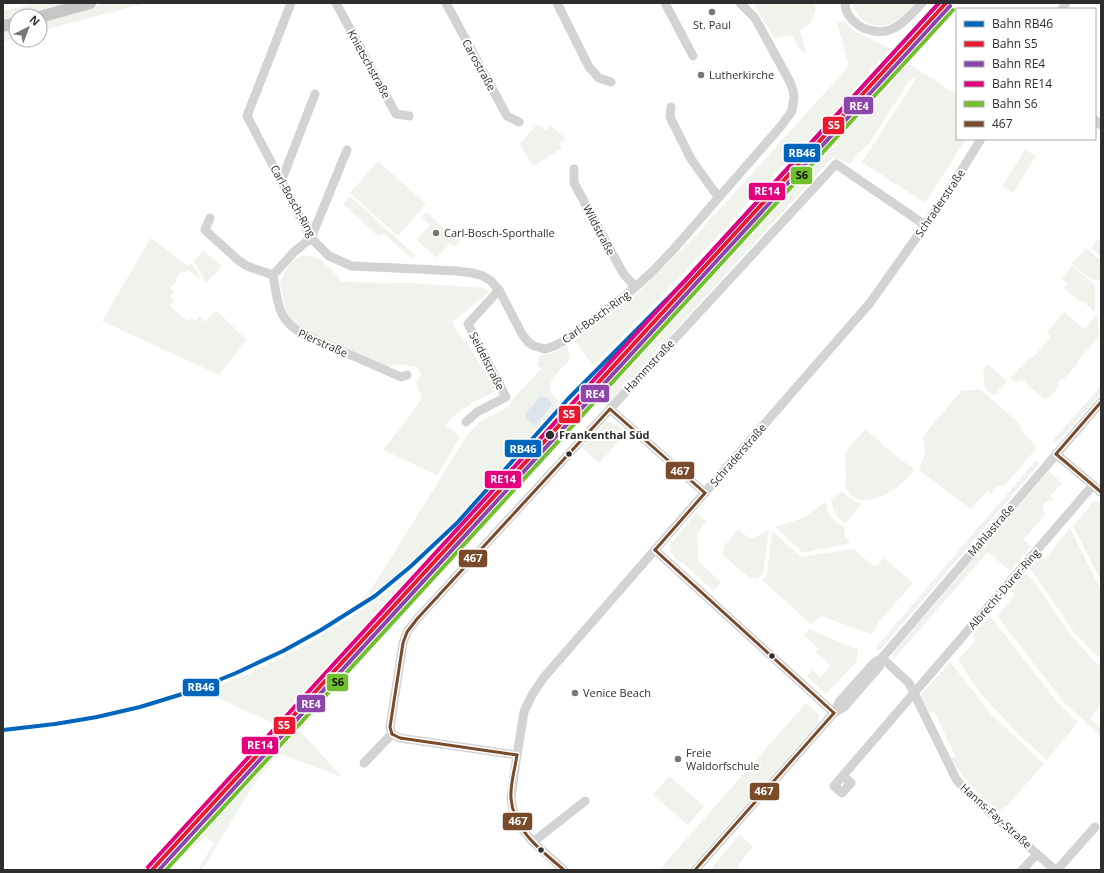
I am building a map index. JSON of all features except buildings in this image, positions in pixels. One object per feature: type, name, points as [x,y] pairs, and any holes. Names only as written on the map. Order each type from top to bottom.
[{"type":"main road","points":[[48,14],[90,3]]},
{"type":"street","name":"Carl-Bosch-Ring","points":[[291,3],[247,116],[312,238],[329,256],[352,266],[473,273],[483,276],[499,290],[526,339],[534,346],[545,349],[567,339],[635,288],[661,263],[788,118],[792,111],[794,105],[793,90],[754,17],[740,3]]},
{"type":"street","name":"Knietschstraße","points":[[336,3],[396,114],[409,116]]},
{"type":"street","name":"Carostraße","points":[[446,3],[507,116],[519,122]]},
{"type":"street","points":[[556,3],[589,67],[599,78],[611,82]]},
{"type":"street","points":[[665,3],[693,56]]},
{"type":"street","points":[[845,3],[845,8],[852,20],[862,28],[881,32],[893,29],[903,22],[922,3]]},
{"type":"street","points":[[281,182],[315,94]]},
{"type":"street","points":[[671,106],[670,117],[691,158],[719,197]]},
{"type":"street","name":"Schraderstraße","points":[[564,870],[533,842],[523,830],[513,809],[511,797],[524,712],[536,689],[548,673],[870,304],[945,197],[980,140]]},
{"type":"street","points":[[210,218],[205,230],[238,260],[247,266],[272,275],[294,252],[312,238],[347,150]]},
{"type":"street","name":"Hammstraße","points":[[392,734],[390,727],[403,643],[407,632],[417,619],[836,164],[925,225]]},
{"type":"street","name":"Wildstraße","points":[[574,168],[574,183],[623,273],[635,288]]},
{"type":"street","name":"Pierstraße","points":[[272,275],[280,312],[286,322],[294,330],[401,377],[407,375]]},
{"type":"street","name":"Seidelstraße","points":[[466,422],[477,412],[506,397],[468,324],[499,290]]},
{"type":"street","name":"Mahlastraße","points":[[695,870],[834,712],[839,702],[874,662],[882,658],[1101,402]]},
{"type":"street","points":[[610,409],[705,493]]},
{"type":"street","points":[[1056,454],[1101,492]]},
{"type":"street","name":"Albrecht-Dürer-Ring","points":[[914,692],[1093,485]]},
{"type":"street","points":[[655,550],[834,712]]},
{"type":"street","name":"Hanns-Fay-Straße","points":[[882,658],[909,683],[956,779],[965,790],[1056,870],[1095,827]]},
{"type":"street","points":[[843,776],[914,692]]},
{"type":"street","points":[[364,763],[392,734],[400,738],[517,755]]},
{"type":"street","points":[[533,842],[585,802]]},
{"type":"street","name":"Hanns-Fay-Straße","points":[[1022,870],[1037,854]]},
{"type":"shaded area","points":[[36,3],[81,3],[48,12],[48,8],[15,8]]},
{"type":"shaded area","points":[[107,3],[146,3],[48,29],[48,19]]},
{"type":"shaded area","points":[[756,3],[814,3],[816,9],[811,23],[800,30],[806,54],[798,47],[794,37],[788,35],[775,39],[754,5]]},
{"type":"shaded area","points":[[853,3],[915,3],[906,14],[887,25],[881,26],[868,23],[858,16]]},
{"type":"shaded area","points":[[8,10],[8,22],[3,23],[3,11]]},
{"type":"shaded area","points":[[844,21],[856,32],[891,49],[682,275],[593,366],[575,340],[638,293],[700,231],[849,66],[837,23]]},
{"type":"shaded area","points":[[8,30],[8,40],[3,42],[3,31]]},
{"type":"shaded area","points":[[905,61],[956,94],[956,140],[965,140],[925,203],[862,162],[917,77],[909,81],[868,145],[850,164],[833,157],[607,405],[601,400],[636,360],[641,351],[706,278]]},
{"type":"shaded area","points":[[537,124],[545,130],[551,126],[566,139],[559,144],[562,148],[533,167],[520,144]]},
{"type":"shaded area","points":[[1025,150],[1036,156],[1013,193],[1002,186]]},
{"type":"shaded area","points":[[378,161],[426,204],[398,236],[350,193]]},
{"type":"shaded area","points":[[350,196],[415,255],[412,259],[383,233],[379,237],[343,204]]},
{"type":"shaded area","name":"Carl-Bosch-Sporthalle","points":[[426,212],[460,242],[455,247],[450,243],[437,258],[417,240],[430,225],[422,217]]},
{"type":"shaded area","points":[[1101,236],[1101,256],[1091,248]]},
{"type":"shaded area","points":[[151,238],[188,266],[191,263],[198,272],[200,279],[188,270],[185,273],[182,271],[175,279],[177,281],[170,288],[174,293],[170,297],[175,301],[170,306],[187,321],[191,318],[195,321],[199,316],[205,322],[216,310],[247,340],[219,375],[102,321]]},
{"type":"shaded area","points":[[1086,248],[1101,261],[1101,280],[1089,277],[1072,263]]},
{"type":"shaded area","points":[[203,250],[222,266],[206,283],[194,261]]},
{"type":"shaded area","points":[[305,255],[319,259],[331,269],[342,282],[411,283],[486,288],[488,293],[452,322],[456,330],[466,341],[496,391],[462,409],[445,425],[460,437],[437,475],[383,450],[407,420],[422,398],[416,383],[421,373],[417,367],[402,364],[386,367],[295,325],[287,315],[280,283],[286,269],[296,258]]},
{"type":"shaded area","points":[[1072,265],[1095,285],[1095,312],[1081,300],[1080,302],[1064,288],[1067,284],[1061,279]]},
{"type":"shaded area","points":[[1064,312],[1084,329],[1097,314],[1099,336],[1064,379],[1062,377],[1057,384],[1059,386],[1049,398],[1044,399],[1021,379],[1017,383],[1010,378],[1029,358],[1034,356],[1050,338],[1047,332]]},
{"type":"shaded area","points":[[567,344],[570,360],[555,376],[550,385],[552,394],[561,402],[491,481],[442,532],[391,579],[363,601],[362,598],[369,592],[382,572],[468,434],[481,421],[510,406],[511,401],[541,369],[537,365],[541,354],[555,352]]},
{"type":"shaded area","points":[[988,364],[1007,381],[994,396],[985,388],[983,370]]},
{"type":"shaded area","points":[[1101,386],[1101,394],[1058,442],[1054,443],[1053,440]]},
{"type":"shaded area","points":[[962,390],[981,390],[1020,424],[1022,432],[1035,444],[1035,450],[1005,485],[997,486],[991,494],[987,491],[971,509],[919,470],[925,454],[923,436]]},
{"type":"shaded area","points":[[541,396],[548,399],[552,405],[534,425],[525,417],[526,413]]},
{"type":"shaded area","points":[[606,422],[614,423],[626,433],[599,463],[582,448]]},
{"type":"shaded area","points":[[865,429],[896,456],[914,469],[906,480],[892,491],[879,497],[865,500],[853,497],[845,488],[845,453]]},
{"type":"shaded area","points":[[1036,460],[1040,463],[881,649],[878,650],[877,646]]},
{"type":"shaded area","points":[[1049,471],[1062,483],[1050,496],[1054,499],[1044,504],[1044,516],[1024,539],[1031,547],[1010,571],[988,552],[893,660],[893,653]]},
{"type":"shaded area","points":[[842,491],[855,502],[862,503],[846,523],[837,516],[831,499]]},
{"type":"shaded area","points":[[1096,501],[1101,504],[1101,581],[1073,526],[1093,502]]},
{"type":"shaded area","points":[[826,502],[828,512],[836,523],[845,527],[844,534],[850,543],[803,553],[775,527],[803,518]]},
{"type":"shaded area","points":[[696,513],[706,521],[697,534],[699,562],[721,582],[714,591],[683,563],[675,558],[670,548],[670,545]]},
{"type":"shaded area","points":[[1070,528],[1101,590],[1101,653],[1097,657],[1074,632],[1030,568],[1041,555],[1045,559]]},
{"type":"shaded area","points":[[738,530],[751,539],[769,530],[763,573],[757,579],[754,576],[751,579],[723,555],[724,546]]},
{"type":"shaded area","points":[[772,531],[801,557],[853,549],[875,567],[884,558],[913,583],[878,623],[877,627],[871,634],[821,616],[811,624],[762,580],[767,576]]},
{"type":"shaded area","points":[[446,539],[449,542],[280,726],[204,692],[252,672],[306,645],[367,607],[411,573]]},
{"type":"shaded area","points":[[1026,573],[1033,580],[1068,631],[1094,661],[1098,665],[1101,665],[1101,706],[1090,718],[1101,728],[1101,737],[1062,700],[997,616],[1014,596],[1012,590]]},
{"type":"shaded area","points":[[990,616],[1058,703],[1078,722],[1047,760],[1020,736],[980,693],[958,660],[975,641],[973,634]]},
{"type":"shaded area","points":[[809,629],[858,650],[857,661],[826,694],[807,676],[812,670],[821,677],[831,666],[816,652],[819,649],[804,635]]},
{"type":"shaded area","points":[[950,662],[990,713],[1044,764],[1007,806],[998,811],[971,786],[950,759],[955,756],[934,711],[928,713],[920,696]]},
{"type":"shaded area","points":[[325,695],[328,700],[300,731],[342,777],[278,753],[256,781],[202,870],[198,870],[214,843],[205,837],[170,870],[164,870]]},
{"type":"shaded area","points":[[806,703],[819,716],[818,723],[688,870],[659,870]]},
{"type":"shaded area","points":[[669,776],[704,806],[688,825],[653,795]]},
{"type":"shaded area","points":[[740,834],[753,847],[737,866],[740,870],[710,870]]},
{"type":"rail line","name":"RB46","points":[[3,730],[97,717],[140,707],[192,691],[236,673],[283,651],[321,630],[375,596],[410,567],[457,523],[568,399],[685,281],[939,3]]},
{"type":"rail line","name":"RE14","points":[[148,867],[939,3]]},
{"type":"rail line","name":"S5","points":[[152,870],[946,3]]},
{"type":"rail line","name":"RE4","points":[[159,870],[950,6]]},
{"type":"rail line","name":"S6","points":[[166,870],[953,10]]},
{"type":"transit line","name":"467","points":[[1056,454],[1101,402]]},
{"type":"transit line","name":"467","points":[[610,409],[705,493]]},
{"type":"transit line","name":"467","points":[[392,734],[390,727],[403,643],[407,632],[417,619],[610,409]]},
{"type":"transit line","name":"467","points":[[1056,454],[1101,492]]},
{"type":"transit line","name":"467","points":[[655,550],[705,493]]},
{"type":"transit line","name":"467","points":[[655,550],[834,713]]},
{"type":"transit line","name":"467","points":[[695,870],[834,713]]},
{"type":"transit line","name":"467","points":[[392,734],[400,738],[517,755]]},
{"type":"transit line","name":"467","points":[[517,755],[511,793],[513,810],[517,820],[530,839],[564,870]]},
{"type":"place","name":"St. Paul","points":[[712,12]]},
{"type":"place","name":"Lutherkirche","points":[[701,75]]},
{"type":"place","name":"Carl-Bosch-Sporthalle","points":[[436,233]]},
{"type":"place","name":"Frankenthal Süd","points":[[550,435]]},
{"type":"place","name":"Venice Beach","points":[[575,693]]},
{"type":"place","name":"Freie Waldorfschule","points":[[678,759]]}]
